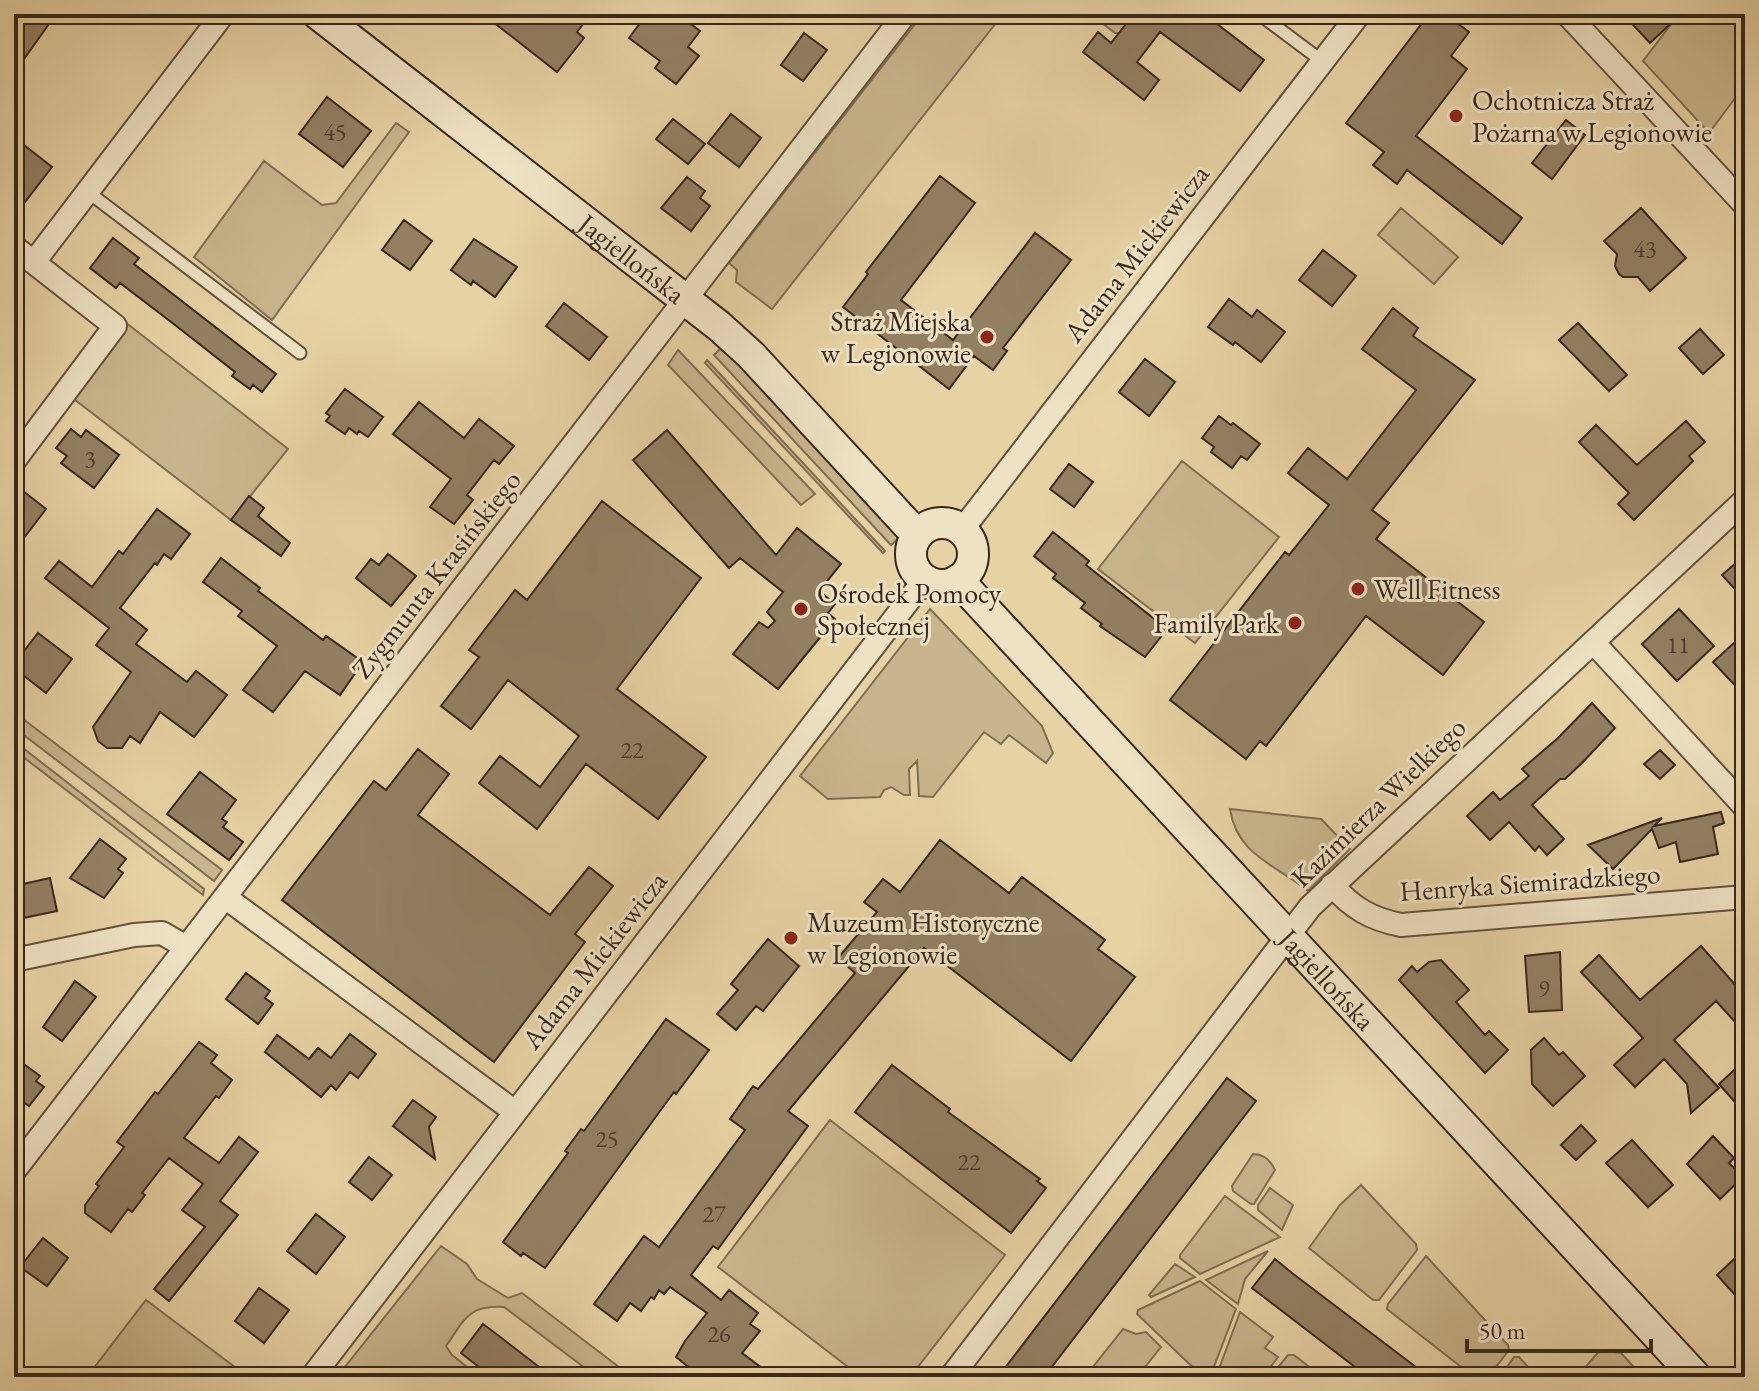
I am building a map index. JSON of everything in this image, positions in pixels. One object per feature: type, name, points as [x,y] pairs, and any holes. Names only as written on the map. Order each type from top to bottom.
[{"type":"street","points":[[34,262],[223,14]]},
{"type":"street","name":"Jagiellońska","points":[[318,14],[684,298],[751,355],[917,535]]},
{"type":"street","name":"Zygmunta Krasińskiego","points":[[14,1171],[905,14]]},
{"type":"street","name":"Adama Mickiewicza","points":[[962,530],[1359,14]]},
{"type":"street","points":[[1567,14],[1745,205]]},
{"type":"street","points":[[14,247],[115,326],[14,461]]},
{"type":"street","name":"Kazimierza Wielkiego","points":[[951,1377],[1310,907],[1745,500]]},
{"type":"street","points":[[938,523],[947,523],[962,530],[972,543],[973,560],[965,575],[941,585],[925,579],[914,567],[911,558],[917,535],[938,523]]},
{"type":"street","name":"Adama Mickiewicza","points":[[312,1377],[925,579]]},
{"type":"street","name":"Jagiellońska","points":[[958,580],[1696,1377]]},
{"type":"street","points":[[1593,642],[1745,807]]},
{"type":"street","name":"Henryka Siemiradzkiego","points":[[1332,885],[1360,911],[1384,922],[1401,925],[1745,897]]},
{"type":"street","points":[[225,897],[515,1112]]},
{"type":"street","points":[[14,960],[134,935],[162,933],[186,947]]},
{"type":"lane","points":[[1259,14],[1322,61]]},
{"type":"lane","points":[[88,192],[300,353]]},
{"type":"shaded area","points":[[923,14],[1003,14],[772,309],[736,282],[737,270],[729,263]]},
{"type":"shaded area","points":[[1090,14],[1134,14],[1119,33],[1115,33]]},
{"type":"shaded area","points":[[1679,14],[1745,14],[1745,85],[1709,133],[1643,61]]},
{"type":"shaded area","points":[[396,123],[409,132],[272,320],[194,257],[264,161],[322,205],[336,203]]},
{"type":"shaded area","points":[[1401,208],[1458,257],[1434,284],[1378,235]]},
{"type":"shaded area","points":[[125,322],[288,449],[231,520],[70,396]]},
{"type":"shaded area","points":[[724,345],[900,537],[891,545],[714,355]]},
{"type":"shaded area","points":[[678,350],[815,494],[801,505],[668,365]]},
{"type":"shaded area","points":[[707,360],[885,551],[883,553],[705,363]]},
{"type":"shaded area","points":[[1182,461],[1279,537],[1195,643],[1098,569]]},
{"type":"shaded area","points":[[930,609],[1042,726],[1053,753],[1046,763],[1009,735],[1001,744],[984,732],[933,797],[919,796],[917,761],[909,769],[910,795],[891,787],[884,790],[880,797],[828,799],[800,776]]},
{"type":"shaded area","points":[[23,719],[222,870],[214,881],[16,729]]},
{"type":"shaded area","points":[[14,741],[204,889],[203,895],[14,750]]},
{"type":"shaded area","points":[[1230,809],[1321,819],[1350,849],[1308,891],[1250,849],[1234,825]]},
{"type":"shaded area","points":[[830,1120],[1005,1255],[910,1377],[861,1377],[718,1267]]},
{"type":"shaded area","points":[[1253,1154],[1267,1159],[1275,1170],[1254,1204],[1251,1204],[1233,1191],[1232,1186]]},
{"type":"shaded area","points":[[1361,1185],[1416,1244],[1417,1250],[1379,1300],[1373,1300],[1309,1248],[1340,1205]]},
{"type":"shaded area","points":[[1270,1188],[1293,1205],[1282,1230],[1258,1210]]},
{"type":"shaded area","points":[[1225,1196],[1280,1237],[1200,1274],[1180,1255]]},
{"type":"shaded area","points":[[441,1246],[467,1264],[477,1279],[508,1298],[522,1293],[632,1377],[597,1377],[504,1307],[492,1307],[482,1308],[469,1316],[446,1346],[452,1355],[480,1377],[337,1377]]},
{"type":"shaded area","points":[[1268,1251],[1245,1279],[1238,1304],[1206,1280]]},
{"type":"shaded area","points":[[1426,1256],[1508,1345],[1509,1350],[1488,1377],[1474,1377],[1387,1309]]},
{"type":"shaded area","points":[[1175,1264],[1195,1277],[1151,1297],[1149,1295]]},
{"type":"shaded area","points":[[1200,1281],[1236,1309],[1210,1377],[1203,1377],[1137,1314],[1138,1310]]},
{"type":"shaded area","points":[[146,1300],[248,1377],[87,1377]]},
{"type":"shaded area","points":[[1240,1312],[1273,1337],[1265,1348],[1278,1357],[1263,1377],[1216,1377]]},
{"type":"shaded area","points":[[1123,1329],[1136,1334],[1146,1332],[1161,1347],[1137,1377],[1085,1377]]},
{"type":"shaded area","points":[[1600,1350],[1621,1353],[1643,1377],[1577,1377]]},
{"type":"shaded area","points":[[1288,1355],[1294,1355],[1322,1377],[1270,1377]]},
{"type":"shaded area","points":[[1514,1357],[1519,1357],[1537,1377],[1500,1377]]},
{"type":"building","points":[[14,14],[56,14],[14,73]]},
{"type":"building","points":[[483,14],[591,14],[577,32],[584,38],[557,72]]},
{"type":"building","points":[[647,14],[669,14],[681,23],[684,19],[700,31],[688,47],[699,56],[676,84],[655,68],[660,61],[629,38]]},
{"type":"building","points":[[1134,14],[1204,14],[1264,60],[1240,91],[1160,32],[1137,62],[1159,80],[1144,100],[1083,52],[1098,32],[1111,43]]},
{"type":"building","points":[[1429,14],[1445,14],[1469,32],[1451,56],[1467,69],[1416,136],[1522,218],[1502,244],[1407,170],[1397,184],[1373,165],[1384,152],[1346,123]]},
{"type":"building","points":[[1623,14],[1681,14],[1650,43]]},
{"type":"building","points":[[804,33],[827,50],[803,81],[781,65]]},
{"type":"building","points":[[327,97],[371,131],[343,167],[299,134]]},
{"type":"building","points":[[731,114],[761,138],[739,167],[708,143]]},
{"type":"building","points":[[673,119],[705,144],[688,164],[656,139]]},
{"type":"building","points":[[1566,120],[1585,135],[1552,179],[1532,163]]},
{"type":"building","points":[[24,145],[52,167],[25,202],[14,194],[14,158]]},
{"type":"building","points":[[940,176],[975,203],[901,300],[953,340],[1035,233],[1071,260],[1003,348],[1007,351],[993,370],[974,356],[949,389],[843,307]]},
{"type":"building","points":[[687,177],[705,191],[700,198],[710,206],[691,231],[661,208]]},
{"type":"building","points":[[1641,208],[1686,258],[1650,291],[1638,277],[1619,274],[1615,266],[1617,254],[1604,241]]},
{"type":"building","points":[[404,220],[432,241],[410,270],[382,250]]},
{"type":"building","points":[[113,238],[139,258],[134,264],[276,374],[262,392],[253,385],[250,389],[232,376],[235,372],[120,283],[116,288],[90,268]]},
{"type":"building","points":[[474,239],[517,267],[495,297],[451,270]]},
{"type":"building","points":[[1323,250],[1356,276],[1332,306],[1299,280]]},
{"type":"building","points":[[1229,299],[1252,317],[1257,310],[1285,332],[1261,362],[1208,327]]},
{"type":"building","points":[[564,303],[607,337],[589,360],[546,326]]},
{"type":"building","name":"Family Park","points":[[1393,308],[1418,328],[1413,336],[1475,380],[1372,510],[1389,523],[1376,539],[1484,622],[1443,675],[1366,616],[1266,746],[1260,741],[1246,759],[1170,700],[1285,552],[1289,555],[1329,505],[1288,473],[1308,448],[1347,479],[1416,390],[1362,349]]},
{"type":"building","points":[[1578,323],[1627,375],[1609,391],[1559,340]]},
{"type":"building","points":[[1700,329],[1724,355],[1703,374],[1679,348]]},
{"type":"building","points":[[1145,359],[1175,382],[1149,416],[1119,392]]},
{"type":"building","points":[[345,389],[383,417],[368,437],[349,428],[345,434],[326,421],[330,416],[326,413]]},
{"type":"building","points":[[419,402],[464,438],[479,419],[514,446],[499,464],[494,460],[467,495],[473,500],[454,524],[430,507],[451,479],[393,434]]},
{"type":"building","points":[[1219,416],[1260,444],[1247,460],[1241,456],[1232,468],[1211,452],[1214,447],[1202,438]]},
{"type":"building","points":[[1686,421],[1705,442],[1689,456],[1693,461],[1634,520],[1618,504],[1629,493],[1579,442],[1596,425],[1637,465]]},
{"type":"building","points":[[71,429],[81,437],[86,430],[119,455],[94,488],[61,463],[67,456],[56,448]]},
{"type":"building","points":[[667,430],[776,555],[797,528],[841,564],[819,591],[835,604],[828,613],[835,619],[778,689],[733,654],[759,622],[768,628],[775,621],[767,612],[783,592],[740,558],[729,568],[633,460]]},
{"type":"building","points":[[1069,464],[1093,482],[1074,507],[1050,489]]},
{"type":"building","points":[[23,491],[46,509],[14,551],[14,503]]},
{"type":"building","points":[[249,496],[264,508],[258,516],[290,543],[281,556],[231,520]]},
{"type":"building","points":[[602,501],[701,578],[617,689],[706,757],[658,819],[586,764],[537,829],[479,783],[500,756],[540,787],[579,736],[508,680],[471,729],[441,706],[479,657],[469,650],[515,590],[527,600]]},
{"type":"building","points":[[157,509],[190,534],[171,559],[164,554],[157,565],[155,563],[120,608],[147,630],[136,644],[187,682],[196,671],[227,695],[194,737],[160,712],[140,743],[130,736],[122,748],[107,748],[98,741],[93,727],[131,672],[96,645],[109,628],[45,578],[59,561],[92,587],[119,551],[123,554]]},
{"type":"building","points":[[1053,532],[1089,561],[1086,565],[1167,629],[1145,657],[1100,626],[1102,624],[1081,608],[1085,603],[1053,578],[1056,574],[1034,556]]},
{"type":"building","points":[[388,554],[416,576],[391,606],[356,578],[371,559],[379,565]]},
{"type":"building","points":[[1745,555],[1745,600],[1722,575]]},
{"type":"building","points":[[221,558],[260,588],[258,591],[323,640],[326,636],[363,662],[340,695],[305,671],[273,712],[243,690],[277,646],[238,616],[242,611],[203,582]]},
{"type":"building","points":[[1679,609],[1714,646],[1677,681],[1642,644]]},
{"type":"building","points":[[38,633],[72,659],[46,693],[14,668]]},
{"type":"building","points":[[1745,633],[1745,696],[1713,662]]},
{"type":"building","points":[[1592,703],[1615,728],[1565,779],[1560,779],[1532,805],[1564,839],[1547,855],[1539,846],[1535,851],[1509,822],[1490,840],[1467,816],[1493,792],[1500,800],[1529,776],[1522,769]]},
{"type":"building","points":[[418,749],[449,774],[418,815],[550,915],[589,867],[613,886],[575,934],[585,942],[494,1062],[282,900],[374,781],[386,790]]},
{"type":"building","points":[[1660,750],[1675,765],[1660,779],[1644,764]]},
{"type":"building","points":[[200,772],[236,800],[222,819],[227,822],[223,827],[243,842],[229,860],[167,814]]},
{"type":"building","points":[[1721,812],[1724,823],[1713,827],[1718,854],[1680,862],[1676,842],[1659,848],[1652,829],[1613,869],[1588,845],[1662,818],[1654,826]]},
{"type":"building","points":[[100,839],[126,859],[118,869],[123,873],[104,898],[70,878]]},
{"type":"building","points":[[940,840],[1009,893],[1022,877],[1105,940],[1098,949],[1135,977],[1071,1061],[924,948],[788,1111],[808,1126],[718,1249],[713,1246],[691,1275],[721,1300],[729,1290],[758,1313],[750,1324],[760,1331],[742,1353],[774,1377],[701,1377],[676,1357],[707,1313],[670,1287],[664,1294],[659,1290],[641,1311],[630,1303],[617,1321],[594,1304],[644,1236],[659,1247],[745,1130],[730,1119],[753,1086],[758,1089],[855,973],[838,958],[877,912],[864,902],[883,879],[900,892]]},
{"type":"building","points":[[50,878],[57,911],[14,920],[14,886]]},
{"type":"building","points":[[768,939],[799,966],[763,1011],[756,1006],[736,1030],[717,1014],[738,990],[731,984]]},
{"type":"building","points":[[1701,946],[1745,996],[1745,1033],[1716,1001],[1674,1040],[1719,1088],[1691,1113],[1687,1084],[1664,1059],[1635,1087],[1614,1065],[1643,1038],[1581,972],[1599,955],[1640,1000]]},
{"type":"building","points":[[1560,952],[1562,1010],[1529,1012],[1525,956]]},
{"type":"building","points":[[1441,960],[1469,990],[1456,1002],[1485,1035],[1489,1031],[1508,1050],[1485,1073],[1399,980],[1412,966],[1417,972],[1429,962]]},
{"type":"building","points":[[246,973],[270,991],[265,998],[273,1004],[258,1024],[226,999]]},
{"type":"building","points":[[75,981],[96,997],[62,1041],[43,1027]]},
{"type":"building","points":[[666,1019],[709,1050],[676,1094],[674,1092],[545,1268],[523,1253],[521,1256],[503,1242],[568,1153],[565,1151],[581,1129],[584,1131]]},
{"type":"building","points":[[350,1034],[376,1054],[358,1078],[350,1072],[336,1090],[331,1085],[321,1097],[265,1052],[277,1035],[309,1059],[318,1048],[331,1058]]},
{"type":"building","points":[[1544,1038],[1559,1055],[1563,1052],[1585,1076],[1553,1106],[1532,1084],[1531,1050]]},
{"type":"building","points":[[199,1042],[217,1055],[211,1063],[232,1080],[184,1138],[219,1163],[239,1137],[258,1152],[220,1201],[238,1215],[169,1301],[154,1289],[205,1227],[182,1210],[203,1184],[169,1158],[142,1193],[145,1195],[132,1212],[128,1209],[111,1232],[85,1213],[85,1205],[99,1186],[96,1184],[124,1147],[117,1142]]},
{"type":"building","points":[[14,1057],[40,1076],[36,1081],[44,1087],[29,1106],[14,1095]]},
{"type":"building","points":[[1745,1060],[1745,1091],[1734,1101],[1719,1084]]},
{"type":"building","points":[[892,1065],[950,1109],[948,1112],[1040,1179],[1037,1181],[1046,1188],[1011,1233],[855,1112]]},
{"type":"building","points":[[1227,1078],[1256,1101],[1044,1377],[998,1377]]},
{"type":"building","points":[[413,1100],[436,1117],[429,1127],[435,1159],[393,1126]]},
{"type":"building","points":[[1581,1125],[1596,1141],[1576,1160],[1561,1145]]},
{"type":"building","points":[[1713,1136],[1734,1158],[1729,1163],[1743,1177],[1720,1199],[1687,1164]]},
{"type":"building","points":[[1632,1140],[1673,1185],[1648,1207],[1606,1163]]},
{"type":"building","points":[[369,1157],[392,1175],[372,1200],[349,1182]]},
{"type":"building","points":[[316,1214],[345,1237],[316,1274],[287,1251]]},
{"type":"building","points":[[43,1238],[68,1258],[47,1286],[20,1267]]},
{"type":"building","points":[[1745,1249],[1745,1306],[1717,1275]]},
{"type":"building","points":[[1275,1259],[1429,1377],[1368,1377],[1252,1288]]},
{"type":"building","points":[[259,1288],[289,1310],[264,1343],[235,1321]]},
{"type":"building","points":[[483,1324],[552,1377],[492,1377],[461,1353]]},
{"type":"place","name":"Ochotnicza Straż Pożarna w Legionowie","points":[[1456,116]]},
{"type":"place","name":"Straż Miejska w Legionowie","points":[[987,337]]},
{"type":"place","name":"Well Fitness","points":[[1358,589]]},
{"type":"place","name":"Ośrodek Pomocy Społecznej","points":[[801,609]]},
{"type":"place","name":"Family Park","points":[[1295,623]]},
{"type":"place","name":"Muzeum Historyczne w Legionowie","points":[[791,938]]}]
